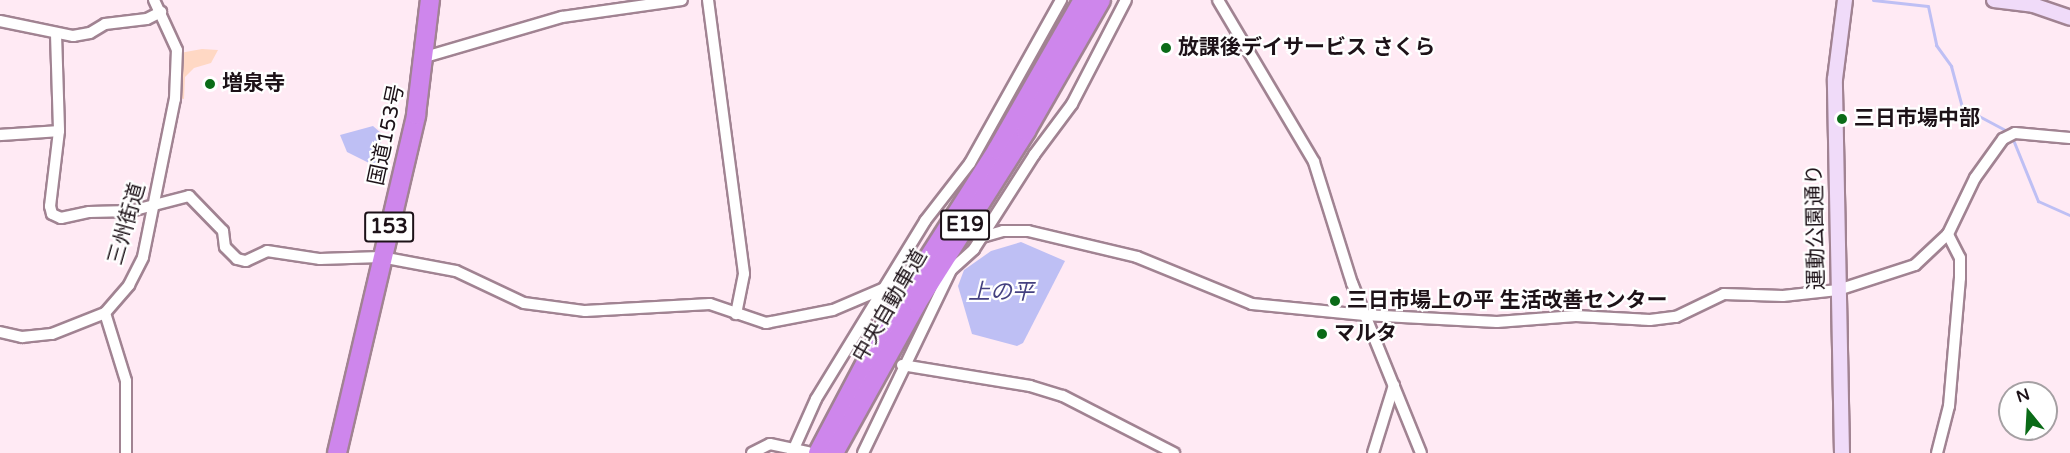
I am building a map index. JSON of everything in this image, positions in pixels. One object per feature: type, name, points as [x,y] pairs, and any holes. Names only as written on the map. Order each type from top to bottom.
[{"type":"highway","name":"国道153号","points":[[337,453],[414,125],[425,57],[430,0]]},
{"type":"highway","name":"中央自動車道","points":[[818,453],[885,326],[997,150],[1083,0]]},
{"type":"highway","name":"中央自動車道","points":[[834,453],[917,303],[1032,122],[1101,0]]},
{"type":"street","name":"三州街道","points":[[105,313],[129,285],[143,257],[172,128],[177,50],[154,0]]},
{"type":"street","points":[[425,57],[562,16],[682,0]]},
{"type":"street","points":[[708,0],[744,274],[736,314]]},
{"type":"street","points":[[793,450],[816,399],[970,163],[1061,0]]},
{"type":"street","points":[[863,453],[902,365],[951,270],[982,237],[1072,104],[1126,0]]},
{"type":"street","points":[[1218,0],[1314,162],[1364,315],[1421,453]]},
{"type":"street","name":"運動公園通り","points":[[1842,453],[1835,79],[1845,0]]},
{"type":"street","points":[[1994,0],[2033,4],[2070,18]]},
{"type":"street","points":[[0,21],[56,34],[90,33],[105,24],[147,19],[161,12]]},
{"type":"street","points":[[56,34],[59,130],[52,214],[61,218],[89,212],[131,211],[189,196],[223,231],[225,247],[237,259],[246,261],[267,250],[320,259],[381,258],[456,271],[498,294],[559,309],[613,312],[710,304],[757,323],[794,320],[832,310],[887,287]]},
{"type":"street","points":[[0,135],[59,130]]},
{"type":"street","points":[[967,234],[982,237],[1002,231],[1028,231],[1142,259],[1251,304],[1364,315],[1497,322],[1576,316],[1650,320],[1676,317],[1724,294],[1784,296],[1838,290],[1915,265],[1947,234],[1976,178],[2003,139],[2015,134],[2070,138]]},
{"type":"street","points":[[1937,453],[1949,406],[1960,278],[1960,258],[1947,234]]},
{"type":"street","points":[[0,332],[22,337],[52,334],[105,313],[126,381],[126,453]]},
{"type":"street","points":[[902,365],[1030,386],[1063,396],[1174,453]]},
{"type":"street","points":[[1373,453],[1394,385]]},
{"type":"street","points":[[752,453],[770,444],[808,452]]},
{"type":"shaded area","points":[[202,49],[218,50],[211,63],[194,68],[185,77],[184,99],[179,98],[180,53]]},
{"type":"water","points":[[373,126],[381,133],[379,161],[373,165],[347,152],[340,135]]},
{"type":"water","name":"上の平","points":[[1021,242],[1065,261],[1023,343],[1017,346],[972,334],[958,286],[964,270],[991,251]]},
{"type":"waterway","points":[[1873,0],[1928,6],[1936,45],[1951,66],[1962,107],[2007,131]]},
{"type":"waterway","points":[[2014,142],[2038,201],[2070,215]]},
{"type":"place","name":"放課後デイサービス さくら","points":[[1166,48]]},
{"type":"place","name":"増泉寺","points":[[210,84]]},
{"type":"place","name":"三日市場中部","points":[[1842,119]]},
{"type":"place","name":"三日市場上の平 生活改善センター","points":[[1335,301]]},
{"type":"place","name":"マルタ","points":[[1322,334]]}]
